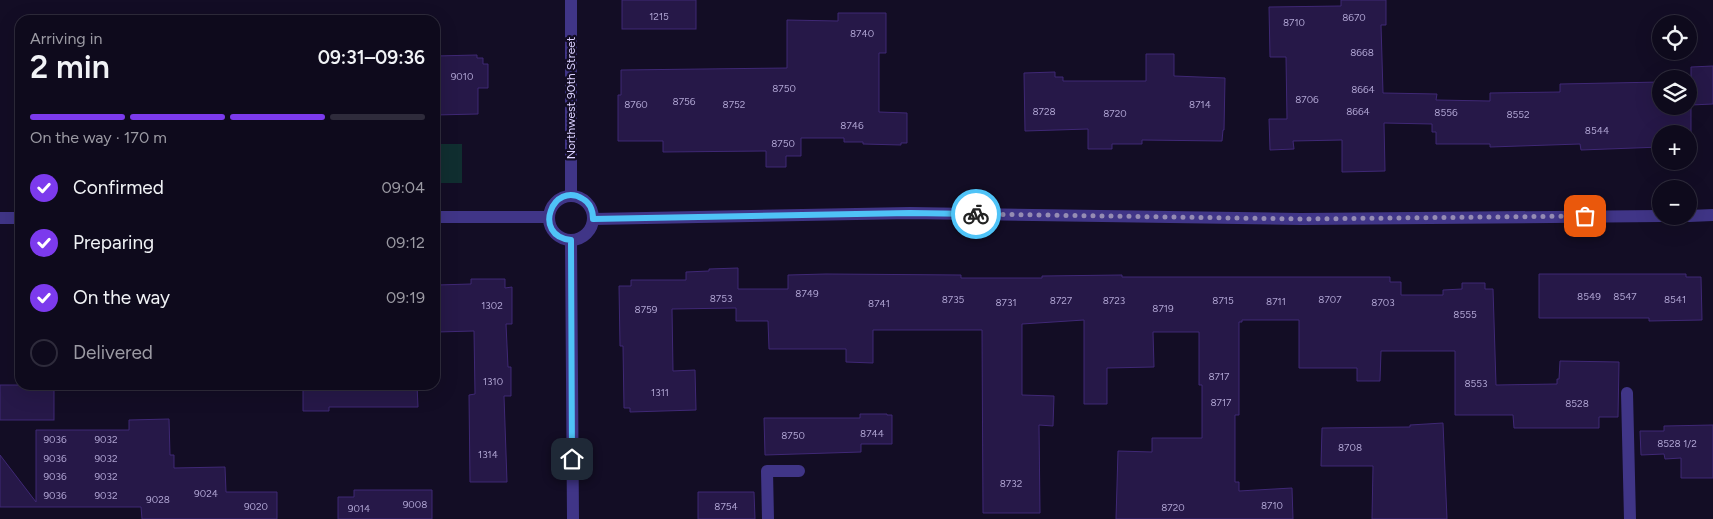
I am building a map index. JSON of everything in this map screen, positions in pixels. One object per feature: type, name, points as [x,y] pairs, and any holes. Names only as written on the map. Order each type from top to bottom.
[{"type":"street","name":"Northwest 90th Street","points":[[571,0],[571,196]]},
{"type":"street","points":[[571,196],[582,198],[587,202],[593,219],[589,231],[583,236],[571,240],[561,238],[555,233],[551,227],[549,217],[556,201],[562,197],[571,196]]},
{"type":"street","points":[[593,219],[910,213],[1301,219],[1652,216]]},
{"type":"street","points":[[1697,216],[1713,215]]},
{"type":"street","points":[[440,217],[549,217]]},
{"type":"street","points":[[0,218],[15,218]]},
{"type":"street","points":[[571,240],[573,519]]},
{"type":"street","points":[[1627,393],[1630,519]]},
{"type":"street","points":[[768,519],[767,471],[799,471]]},
{"type":"green space","points":[[440,144],[462,144],[462,183],[440,183]]},
{"type":"building","points":[[622,0],[696,0],[696,29],[622,29]]},
{"type":"building","points":[[1341,0],[1386,0],[1386,25],[1381,25],[1383,93],[1437,94],[1436,100],[1490,101],[1490,93],[1560,92],[1560,84],[1652,82],[1652,115],[1691,115],[1691,125],[1652,125],[1652,147],[1581,150],[1580,144],[1490,147],[1490,144],[1436,144],[1436,132],[1432,132],[1432,124],[1384,123],[1385,171],[1342,172],[1342,140],[1293,141],[1294,149],[1270,150],[1269,119],[1287,119],[1286,57],[1270,57],[1269,7],[1341,6]]},
{"type":"building","points":[[838,13],[886,13],[886,53],[879,53],[879,112],[907,113],[907,143],[901,143],[901,145],[863,144],[863,142],[844,142],[844,138],[801,138],[801,156],[786,156],[786,167],[766,167],[766,151],[663,152],[663,141],[618,141],[618,95],[621,95],[621,70],[787,68],[787,20],[838,21]]},
{"type":"building","points":[[1146,54],[1174,54],[1174,76],[1225,78],[1222,141],[1142,140],[1142,144],[1112,144],[1112,149],[1088,149],[1088,129],[1025,131],[1024,73],[1055,72],[1055,77],[1063,77],[1063,81],[1146,81]]},
{"type":"building","points":[[477,55],[477,58],[483,58],[483,64],[488,64],[488,88],[478,88],[478,114],[440,115],[440,56]]},
{"type":"building","points":[[1713,66],[1713,104],[1697,105],[1697,70],[1691,70],[1691,67]]},
{"type":"building","points":[[738,268],[738,289],[788,289],[788,275],[826,274],[961,275],[961,278],[1042,278],[1042,276],[1122,275],[1122,277],[1390,277],[1390,282],[1401,282],[1401,295],[1443,295],[1443,290],[1462,289],[1462,283],[1485,283],[1485,289],[1493,289],[1496,385],[1557,384],[1560,361],[1619,362],[1618,417],[1599,417],[1599,428],[1514,428],[1513,415],[1455,415],[1455,351],[1381,351],[1380,381],[1357,381],[1357,368],[1299,368],[1299,320],[1242,320],[1242,322],[1239,322],[1239,415],[1235,415],[1235,482],[1239,482],[1239,491],[1292,488],[1293,519],[1116,519],[1118,451],[1152,452],[1152,438],[1202,438],[1199,332],[1153,332],[1154,367],[1107,368],[1107,404],[1084,404],[1084,320],[1022,324],[1022,395],[1054,396],[1053,426],[1039,425],[1040,513],[983,513],[982,330],[873,330],[873,363],[846,362],[846,349],[769,349],[768,321],[736,321],[736,308],[672,309],[673,371],[695,370],[696,410],[630,412],[630,408],[624,408],[623,346],[620,346],[619,286],[631,286],[631,280],[686,280],[686,272]]},
{"type":"building","points":[[1539,274],[1686,274],[1686,277],[1701,277],[1702,320],[1649,321],[1649,318],[1539,318]]},
{"type":"building","points":[[471,279],[505,279],[505,288],[512,287],[512,324],[506,324],[508,367],[511,367],[511,396],[504,396],[507,482],[470,482],[469,395],[475,394],[474,331],[440,332],[440,285],[471,284]]},
{"type":"building","points":[[0,385],[15,385],[15,390],[54,390],[54,420],[0,420]]},
{"type":"building","points":[[303,390],[417,390],[418,407],[329,407],[329,411],[303,411]]},
{"type":"building","points":[[860,414],[892,415],[892,444],[861,444],[861,452],[765,455],[764,418],[860,418]]},
{"type":"building","points":[[169,419],[170,455],[174,455],[174,468],[225,467],[226,492],[277,492],[277,519],[142,519],[141,507],[0,507],[0,455],[36,502],[36,430],[129,430],[129,420]]},
{"type":"building","points":[[1443,423],[1447,519],[1372,519],[1373,466],[1321,466],[1322,428],[1410,427],[1410,425]]},
{"type":"building","points":[[1713,425],[1713,478],[1681,478],[1681,458],[1665,459],[1664,454],[1641,455],[1640,431],[1664,431],[1664,426]]},
{"type":"building","points":[[354,490],[432,490],[432,519],[338,519],[338,497],[354,497]]},
{"type":"building","points":[[698,492],[754,492],[755,519],[698,519]]},
{"type":"way so far","points":[[976,214],[1301,219],[1585,216]]},
{"type":"route","points":[[572,459],[571,240],[561,238],[555,233],[549,220],[549,213],[552,207],[562,197],[575,196],[582,198],[591,209],[593,219],[910,213],[976,214]]}]
